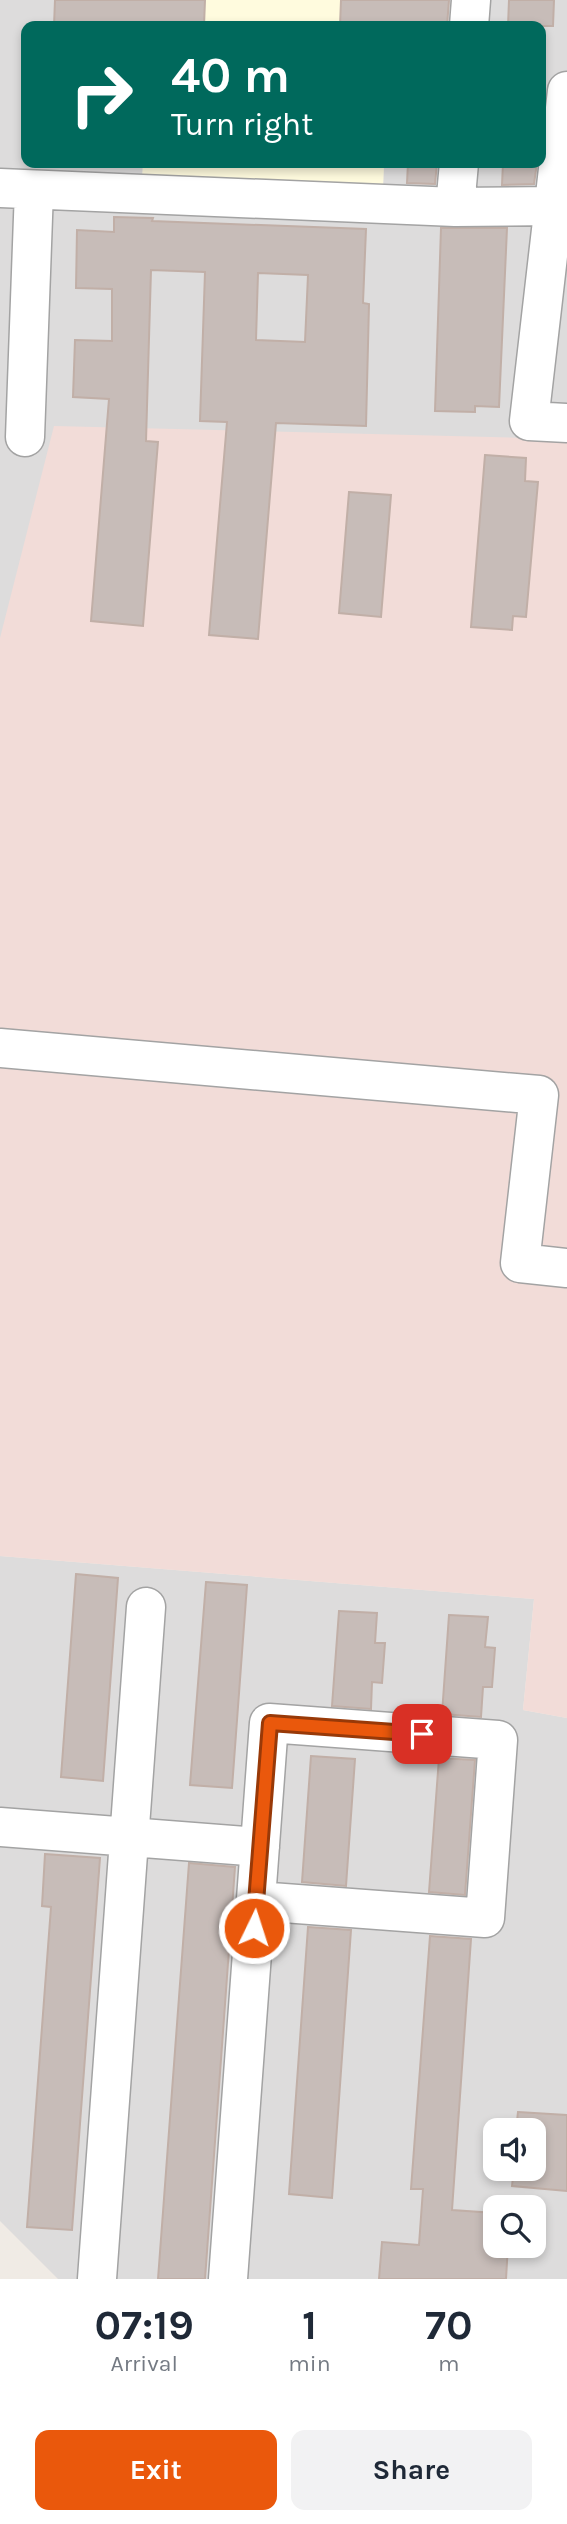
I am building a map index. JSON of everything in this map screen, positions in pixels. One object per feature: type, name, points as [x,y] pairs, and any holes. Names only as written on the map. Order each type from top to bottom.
[{"type":"lane","points":[[469,21],[471,0]]},
{"type":"lane","points":[[567,91],[529,421],[567,423]]},
{"type":"lane","points":[[455,206],[459,168]]},
{"type":"lane","points":[[24,437],[17,189],[455,206],[554,206]]},
{"type":"lane","points":[[0,1048],[539,1095],[520,1263],[567,1268]]},
{"type":"lane","points":[[97,2279],[146,1607]]},
{"type":"lane","points":[[229,2279],[270,1723],[498,1740],[485,1918],[257,1901]]},
{"type":"lane","points":[[0,1827],[260,1847]]},
{"type":"shaded area","points":[[0,0],[148,0],[147,21],[21,21],[21,168],[143,168],[142,180],[383,187],[384,168],[546,168],[546,21],[388,21],[389,0],[567,0],[567,439],[0,638]]},
{"type":"shaded area","points":[[148,0],[389,0],[388,21],[147,21]]},
{"type":"shaded area","points":[[143,168],[384,168],[383,188],[142,181]]},
{"type":"shaded area","points":[[54,426],[567,439],[567,1718],[523,1710],[534,1599],[0,1556],[0,638]]},
{"type":"shaded area","points":[[0,1556],[534,1599],[523,1710],[567,1718],[567,2279],[58,2279],[0,2221]]},
{"type":"building","points":[[55,0],[205,0],[204,21],[54,21]]},
{"type":"building","points":[[341,0],[449,0],[447,21],[340,21]]},
{"type":"building","points":[[509,0],[554,0],[553,26],[546,26],[546,21],[508,21]]},
{"type":"building","points":[[408,168],[437,168],[435,184],[407,183]]},
{"type":"building","points":[[503,168],[536,168],[534,184],[502,185]]},
{"type":"building","points":[[114,217],[153,218],[152,221],[366,229],[363,303],[369,304],[366,426],[276,423],[258,639],[209,635],[227,422],[200,421],[205,272],[151,270],[146,441],[158,442],[143,626],[91,621],[109,399],[73,397],[75,340],[112,341],[112,289],[76,288],[77,230],[114,232]],"holes":[[[258,273],[308,275],[305,342],[256,340]]]},
{"type":"building","points":[[441,228],[507,228],[499,407],[475,406],[475,412],[435,411]]},
{"type":"building","points":[[485,455],[526,458],[525,481],[538,482],[526,617],[513,616],[512,630],[471,627]]},
{"type":"building","points":[[349,492],[391,495],[381,617],[339,613]]},
{"type":"building","points":[[76,1574],[118,1578],[103,1781],[61,1777]]},
{"type":"building","points":[[206,1582],[247,1585],[232,1788],[190,1785]]},
{"type":"building","points":[[339,1611],[377,1613],[375,1643],[385,1643],[382,1683],[372,1682],[371,1709],[332,1706]]},
{"type":"building","points":[[449,1615],[488,1617],[485,1647],[495,1648],[492,1687],[483,1687],[481,1717],[442,1714]]},
{"type":"building","points":[[311,1756],[355,1759],[346,1886],[302,1882]]},
{"type":"building","points":[[439,1758],[475,1760],[465,1895],[429,1892]]},
{"type":"building","points":[[45,1854],[100,1858],[72,2230],[27,2227],[51,1907],[42,1906]]},
{"type":"building","points":[[189,1863],[235,1867],[205,2279],[158,2279]]},
{"type":"building","points":[[308,1927],[351,1930],[332,2198],[289,2194]]},
{"type":"building","points":[[430,1936],[471,1939],[452,2210],[483,2212],[483,2258],[507,2258],[506,2279],[379,2279],[382,2242],[419,2245],[423,2189],[411,2189]]},
{"type":"building","points":[[518,2112],[567,2115],[567,2191],[512,2186],[513,2181],[546,2181],[546,2118],[517,2118]]},
{"type":"route","points":[[254,1928],[270,1723],[422,1734]]}]
